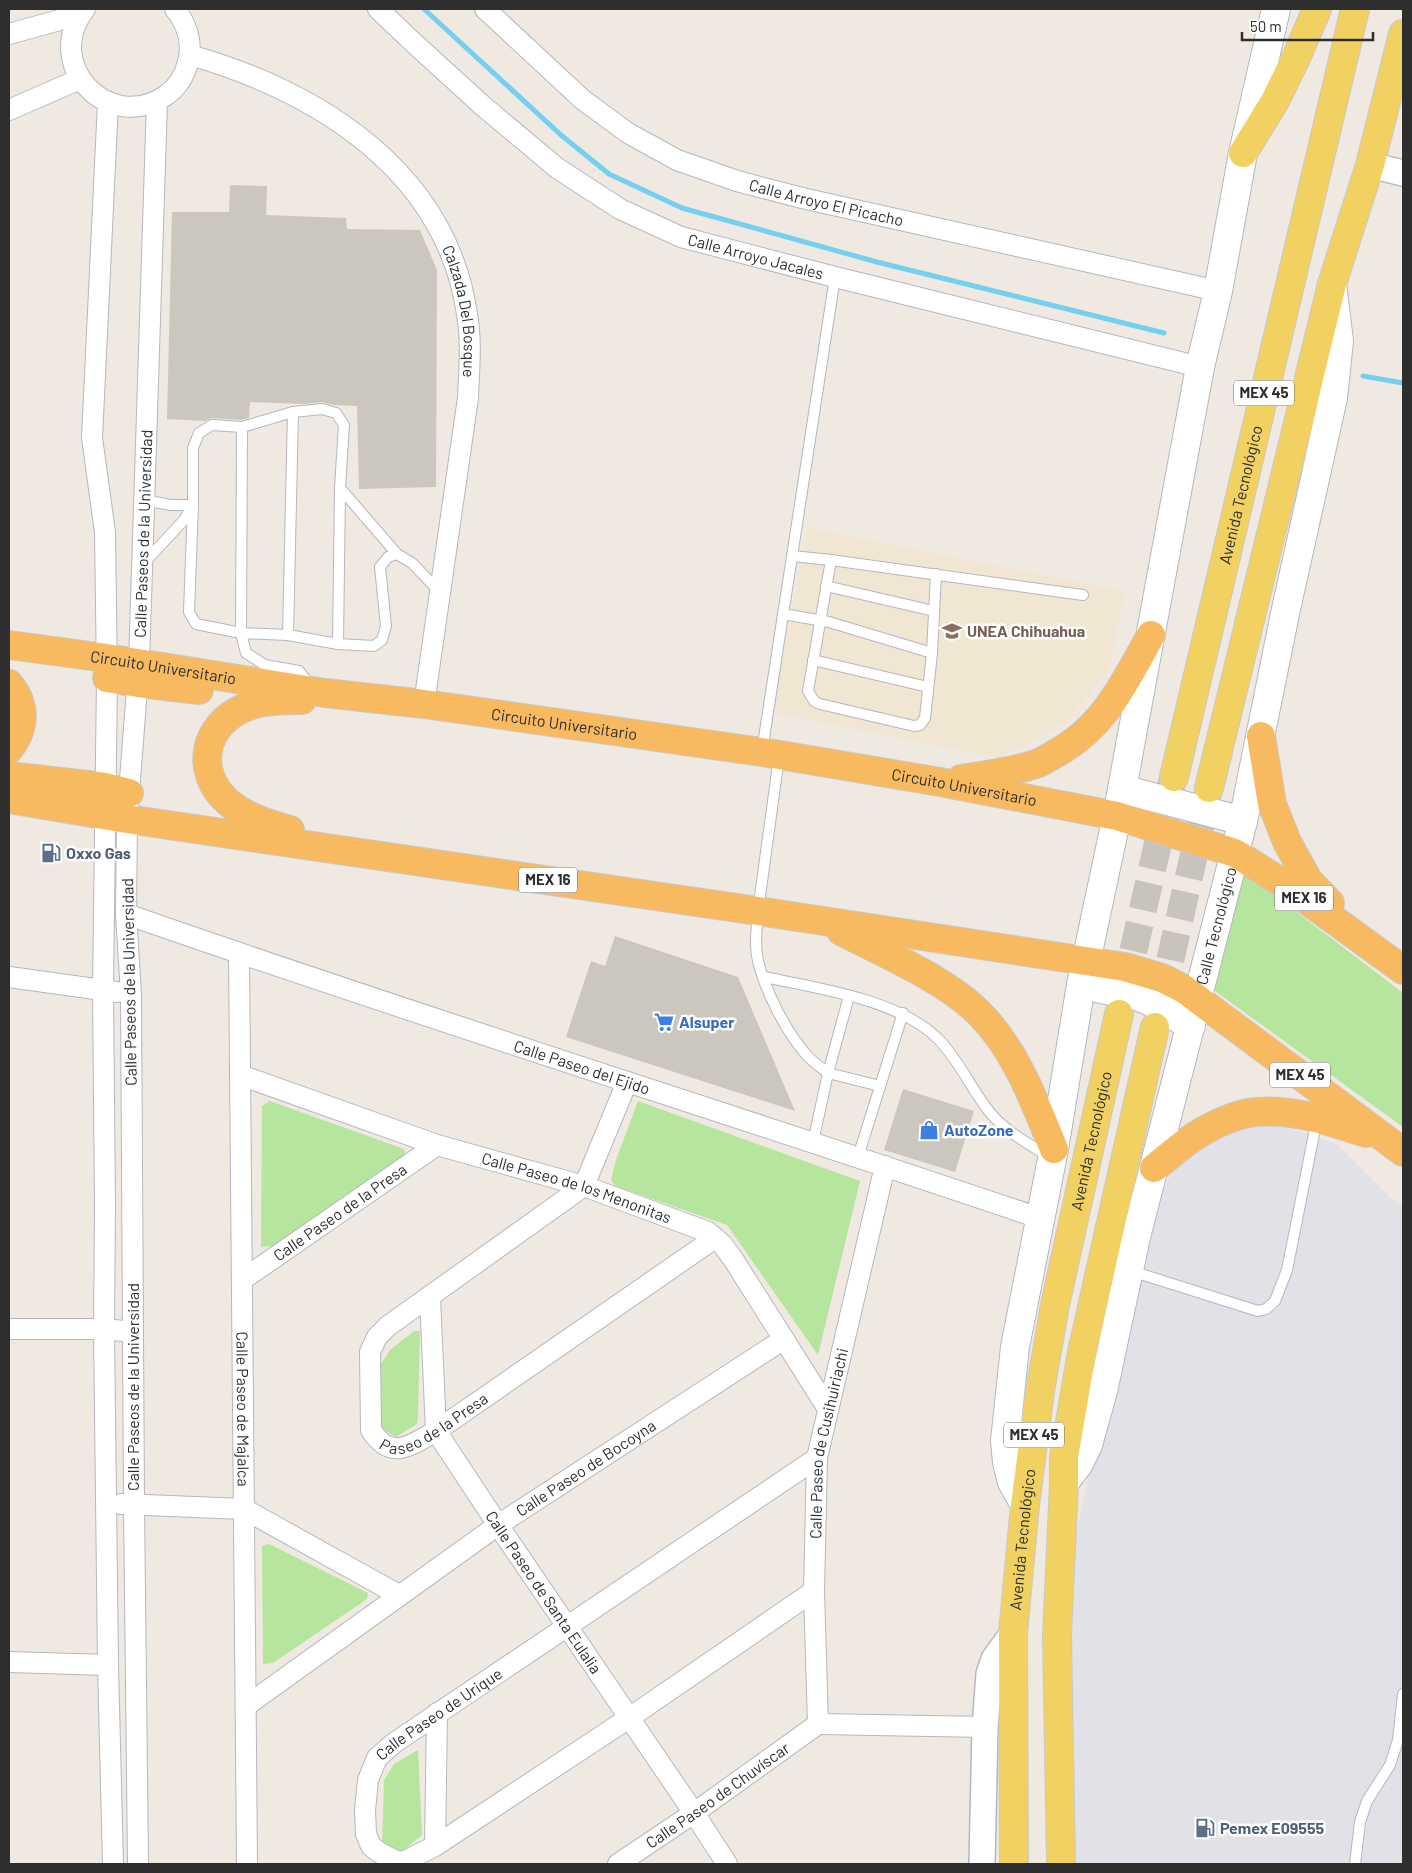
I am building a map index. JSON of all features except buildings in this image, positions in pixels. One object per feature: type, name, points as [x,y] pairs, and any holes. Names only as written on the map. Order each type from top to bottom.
[{"type":"highway","points":[[940,782],[1005,772],[1038,763],[1064,749],[1093,728],[1114,699],[1150,635]]},
{"type":"highway","name":"Circuito Universitario","points":[[9,645],[107,668],[138,673],[424,704],[770,754],[940,782],[1117,816]]},
{"type":"highway","points":[[138,673],[280,700]]},
{"type":"highway","points":[[9,684],[20,703],[22,718],[16,740],[9,749]]},
{"type":"highway","points":[[320,692],[307,700],[262,702],[232,714],[217,728],[211,739],[206,767],[210,780],[217,791],[229,803],[262,821],[372,855]]},
{"type":"highway","name":"MEX 45","points":[[1261,736],[1272,804],[1288,842],[1308,880],[1371,946],[1403,970]]},
{"type":"highway","points":[[9,776],[116,803]]},
{"type":"highway","name":"MEX 16","points":[[9,799],[116,803],[372,855],[822,921],[1084,973]]},
{"type":"highway","name":"MEX 16","points":[[1117,816],[1235,854],[1286,885],[1371,946]]},
{"type":"highway","points":[[822,921],[945,986],[978,1012],[1004,1043],[1026,1081],[1053,1154]]},
{"type":"highway","name":"MEX 45","points":[[1084,973],[1141,971],[1184,989],[1396,1147]]},
{"type":"highway","points":[[1154,1168],[1186,1142],[1207,1129],[1235,1117],[1257,1112],[1282,1112],[1318,1118],[1396,1147]]},
{"type":"main road","points":[[1025,1505],[1012,1482],[1007,1462],[1005,1440],[1015,1347],[1053,1154],[1084,973],[1117,816],[1200,367],[1218,292],[1243,153],[1276,9]]},
{"type":"main road","points":[[1243,153],[1275,101],[1296,58],[1316,9]]},
{"type":"main road","name":"Avenida Tecnológico","points":[[1174,777],[1355,9]]},
{"type":"main road","name":"MEX 45","points":[[1209,788],[1332,284],[1370,165],[1403,34]]},
{"type":"main road","name":"MEX 45","points":[[1261,736],[1286,608],[1333,398],[1339,341],[1332,284]]},
{"type":"main road","name":"Calle Tecnológico","points":[[1064,1483],[1078,1465],[1088,1445],[1103,1391],[1154,1168],[1235,854],[1261,736]]},
{"type":"main road","points":[[1122,789],[1243,821]]},
{"type":"main road","points":[[1084,973],[1153,1003],[1191,1026]]},
{"type":"main road","name":"Avenida Tecnológico","points":[[1014,1864],[1013,1633],[1025,1505],[1040,1391],[1055,1305],[1119,1014]]},
{"type":"main road","name":"MEX 45","points":[[1061,1864],[1057,1635],[1064,1457],[1082,1352],[1155,1027]]},
{"type":"street","points":[[83,12],[72,38],[71,52],[74,66],[80,79],[88,90],[108,102],[130,107],[157,101],[169,93],[179,82],[186,70],[190,56],[189,36],[182,17],[174,9]]},
{"type":"street","name":"Calle Arroyo Jacales","points":[[378,9],[483,106],[557,168],[620,209],[681,237],[1200,367]]},
{"type":"street","name":"Calle Arroyo El Picacho","points":[[485,9],[583,100],[628,133],[677,160],[737,181],[802,198],[1218,292]]},
{"type":"street","points":[[9,34],[83,12]]},
{"type":"street","name":"Calzada Del Bosque","points":[[190,56],[229,67],[273,86],[319,110],[352,132],[385,158],[417,193],[433,215],[448,245],[458,275],[467,314],[470,356],[468,398],[424,704]]},
{"type":"street","points":[[9,110],[80,79]]},
{"type":"street","name":"Calle Paseos de la Universidad","points":[[113,1864],[106,1504],[103,990],[116,803],[138,673],[157,101]]},
{"type":"street","name":"Calle Paseos de la Universidad","points":[[108,102],[92,438],[105,532],[107,668],[131,994],[138,1864]]},
{"type":"street","points":[[1370,165],[1403,173]]},
{"type":"street","name":"Calle Paseo del Ejido","points":[[126,914],[1039,1218]]},
{"type":"street","name":"Calle Paseo de Majalca","points":[[239,953],[247,1864]]},
{"type":"street","points":[[9,977],[131,994]]},
{"type":"street","name":"Calle Paseo de los Menonitas","points":[[240,1075],[436,1146],[584,1186],[692,1225],[715,1238],[734,1259],[828,1409]]},
{"type":"street","points":[[584,1186],[627,1082]]},
{"type":"street","name":"Calle Paseo de la Presa","points":[[242,1280],[436,1146]]},
{"type":"street","name":"Calle Paseo de Cusihuiriachi","points":[[818,1724],[814,1591],[817,1458],[886,1166]]},
{"type":"street","name":"Paseo de la Presa","points":[[584,1186],[388,1326],[377,1337],[370,1352],[371,1430],[376,1439],[396,1449],[404,1448],[436,1431],[715,1238]]},
{"type":"street","points":[[430,1297],[436,1431]]},
{"type":"street","points":[[9,1329],[104,1329],[133,1332]]},
{"type":"street","name":"Calle Paseo de Bocoyna","points":[[246,1706],[498,1525],[784,1339]]},
{"type":"street","name":"Calle Paseo de Santa Eulalia","points":[[436,1431],[727,1864]]},
{"type":"street","name":"Calle Paseo de Urique","points":[[814,1591],[628,1718],[435,1846],[405,1861],[398,1862],[371,1846],[366,1834],[365,1810],[368,1780],[377,1758],[394,1743],[566,1625],[817,1458]]},
{"type":"street","points":[[106,1504],[244,1509],[400,1595]]},
{"type":"street","points":[[982,1864],[985,1727],[989,1674],[994,1659],[1013,1633]]},
{"type":"street","points":[[9,1662],[108,1665]]},
{"type":"street","points":[[435,1846],[437,1713]]},
{"type":"street","points":[[818,1724],[985,1727]]},
{"type":"street","name":"Calle Paseo de Chuvíscar","points":[[618,1864],[694,1813],[818,1724]]},
{"type":"lane","points":[[835,277],[783,614],[756,936],[758,960],[770,994],[790,1032],[805,1053],[828,1073],[880,1086]]},
{"type":"lane","points":[[338,644],[340,488],[344,425],[336,413],[322,409],[292,412],[242,427],[212,425],[198,433],[193,448],[189,612],[196,624],[241,633],[288,635],[338,644],[374,646],[382,640],[386,626],[380,567],[388,557],[397,554]]},
{"type":"lane","points":[[288,635],[292,412]]},
{"type":"lane","points":[[242,427],[241,633],[246,653],[265,665],[299,671],[320,692]]},
{"type":"lane","points":[[340,488],[397,554],[412,563],[440,592]]},
{"type":"lane","points":[[144,500],[171,505],[193,505]]},
{"type":"lane","points":[[142,565],[184,520],[193,505]]},
{"type":"lane","points":[[792,556],[1083,595]]},
{"type":"lane","points":[[831,560],[808,691],[814,701],[820,704],[914,726],[922,723],[925,718],[932,653],[936,574]]},
{"type":"lane","points":[[826,586],[934,611]]},
{"type":"lane","points":[[783,614],[820,620],[932,653]]},
{"type":"lane","points":[[813,660],[928,687]]},
{"type":"lane","points":[[764,977],[849,996],[891,1008],[919,1022],[941,1041],[988,1111],[1003,1126],[1053,1154]]},
{"type":"lane","points":[[813,1142],[828,1073],[849,996]]},
{"type":"lane","points":[[858,1157],[903,1013]]},
{"type":"lane","points":[[1130,1271],[1258,1311],[1271,1305],[1275,1301],[1288,1270],[1318,1118]]},
{"type":"lane","points":[[1355,1864],[1360,1822],[1367,1801],[1390,1765],[1398,1740],[1403,1694]]},
{"type":"shaded area","name":"UNEA Chihuahua","points":[[808,528],[1124,592],[1109,670],[1066,723],[999,758],[771,712]]},
{"type":"shaded area","points":[[1256,1117],[1337,1144],[1391,1198],[1403,1207],[1403,1864],[1073,1864],[1071,1557],[1140,1238],[1182,1151]]},
{"type":"green space","points":[[1239,868],[1403,993],[1403,1127],[1208,986]]},
{"type":"green space","points":[[270,1101],[404,1149],[405,1155],[273,1246],[261,1247],[262,1106]]},
{"type":"green space","points":[[638,1101],[860,1181],[818,1355],[727,1225],[615,1186],[611,1180],[616,1160]]},
{"type":"green space","points":[[414,1331],[420,1331],[417,1424],[396,1437],[381,1428],[381,1364],[390,1350]]},
{"type":"green space","points":[[269,1544],[368,1593],[367,1599],[273,1663],[263,1664],[262,1546]]},
{"type":"green space","points":[[418,1750],[422,1835],[399,1854],[382,1846],[384,1780],[394,1764]]},
{"type":"waterway","points":[[424,9],[561,135],[609,174],[682,208],[877,262],[1164,333]]},
{"type":"waterway","points":[[1363,376],[1403,383]]},
{"type":"tunnel","points":[[1124,992],[1173,778]]},
{"type":"tunnel","points":[[1161,1001],[1209,788]]},
{"type":"place","name":"UNEA Chihuahua","points":[[952,631]]},
{"type":"place","name":"Oxxo Gas","points":[[51,853]]},
{"type":"place","name":"Alsuper","points":[[664,1022]]},
{"type":"place","name":"AutoZone","points":[[929,1130]]},
{"type":"place","name":"Pemex E09555","points":[[1205,1828]]}]
